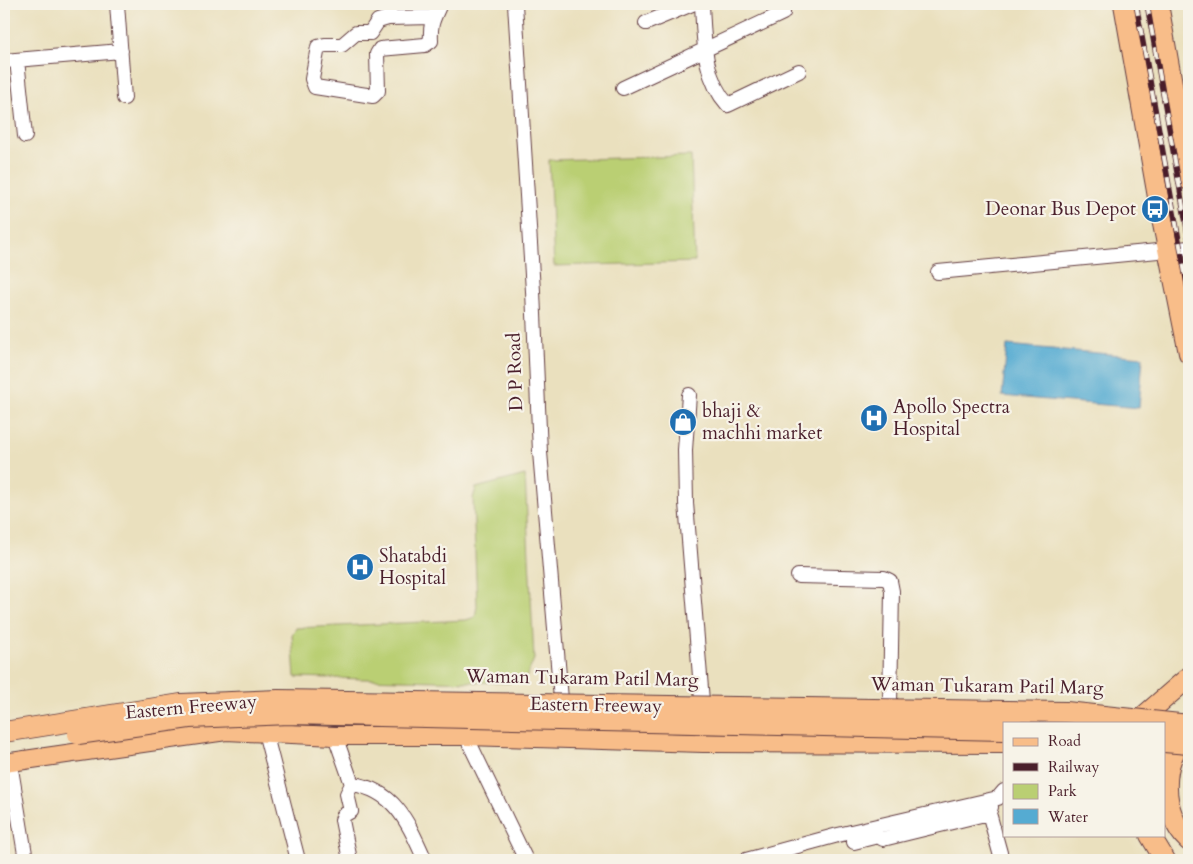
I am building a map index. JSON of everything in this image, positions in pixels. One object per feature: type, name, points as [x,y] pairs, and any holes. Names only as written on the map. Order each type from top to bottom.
[{"type":"highway","points":[[1124,4],[1168,252],[1189,353]]},
{"type":"highway","points":[[1158,4],[1189,180]]},
{"type":"highway","points":[[1151,720],[1189,677]]},
{"type":"highway","name":"Eastern Freeway","points":[[4,732],[181,704],[270,700],[1066,712],[1105,722]]},
{"type":"highway","name":"Eastern Freeway","points":[[6,757],[140,724],[233,715],[299,714],[1003,730]]},
{"type":"highway","name":"Eastern Freeway","points":[[1166,737],[1180,741]]},
{"type":"highway","points":[[1178,860],[1187,838],[1173,820],[1167,801],[1166,782],[1170,763],[1180,741]]},
{"type":"highway","points":[[1151,836],[1165,860]]},
{"type":"main road","name":"Waman Tukaram Patil Marg","points":[[4,722],[237,692],[1112,710],[1151,720]]},
{"type":"main road","points":[[730,743],[731,702]]},
{"type":"main road","points":[[974,743],[978,706]]},
{"type":"main road","points":[[1166,727],[1180,741]]},
{"type":"main road","points":[[6,757],[226,731],[335,736],[466,736],[730,743],[1003,744]]},
{"type":"street","points":[[117,4],[124,98]]},
{"type":"street","points":[[433,17],[388,18],[378,21],[370,33],[356,33],[342,45],[318,47],[312,79],[315,86],[373,96],[378,91],[377,54],[380,49],[425,46],[432,42],[430,26],[440,4]]},
{"type":"street","name":"D P Road","points":[[515,4],[533,291],[540,452],[564,738]]},
{"type":"street","points":[[646,23],[692,4]]},
{"type":"street","points":[[702,4],[706,63],[722,99],[728,105],[799,71]]},
{"type":"street","points":[[623,88],[782,13]]},
{"type":"street","points":[[25,136],[11,60],[121,52]]},
{"type":"street","points":[[938,272],[1168,252],[1189,248]]},
{"type":"street","points":[[689,394],[685,450],[686,504],[702,701]]},
{"type":"street","points":[[798,576],[884,578],[890,581],[892,591],[890,705]]},
{"type":"street","points":[[265,732],[298,860]]},
{"type":"street","points":[[335,736],[352,784],[347,794],[351,811],[344,815],[342,820],[350,860]]},
{"type":"street","points":[[466,736],[526,860]]},
{"type":"street","points":[[6,757],[26,860]]},
{"type":"street","points":[[352,784],[363,786],[384,797],[406,818],[425,860]]},
{"type":"street","points":[[854,842],[878,836],[883,839],[989,813],[1001,795]]},
{"type":"street","points":[[746,860],[838,835],[1001,795]]},
{"type":"street","points":[[989,813],[1002,860]]},
{"type":"green space","points":[[691,156],[695,262],[554,266],[549,160]]},
{"type":"green space","points":[[525,475],[534,659],[527,676],[509,683],[295,677],[292,635],[296,628],[466,620],[475,617],[477,606],[473,498],[476,488]]},
{"type":"water","points":[[1007,345],[1143,357],[1139,408],[1002,396]]},
{"type":"railway","points":[[1136,4],[1189,295]]},
{"type":"railway","points":[[1147,4],[1189,240]]},
{"type":"place","name":"Deonar Bus Depot","points":[[1155,209]]},
{"type":"place","name":"Apollo Spectra Hospital","points":[[874,418]]},
{"type":"place","name":"bhaji & machhi market","points":[[683,422]]},
{"type":"place","name":"Shatabdi Hospital","points":[[360,567]]}]
